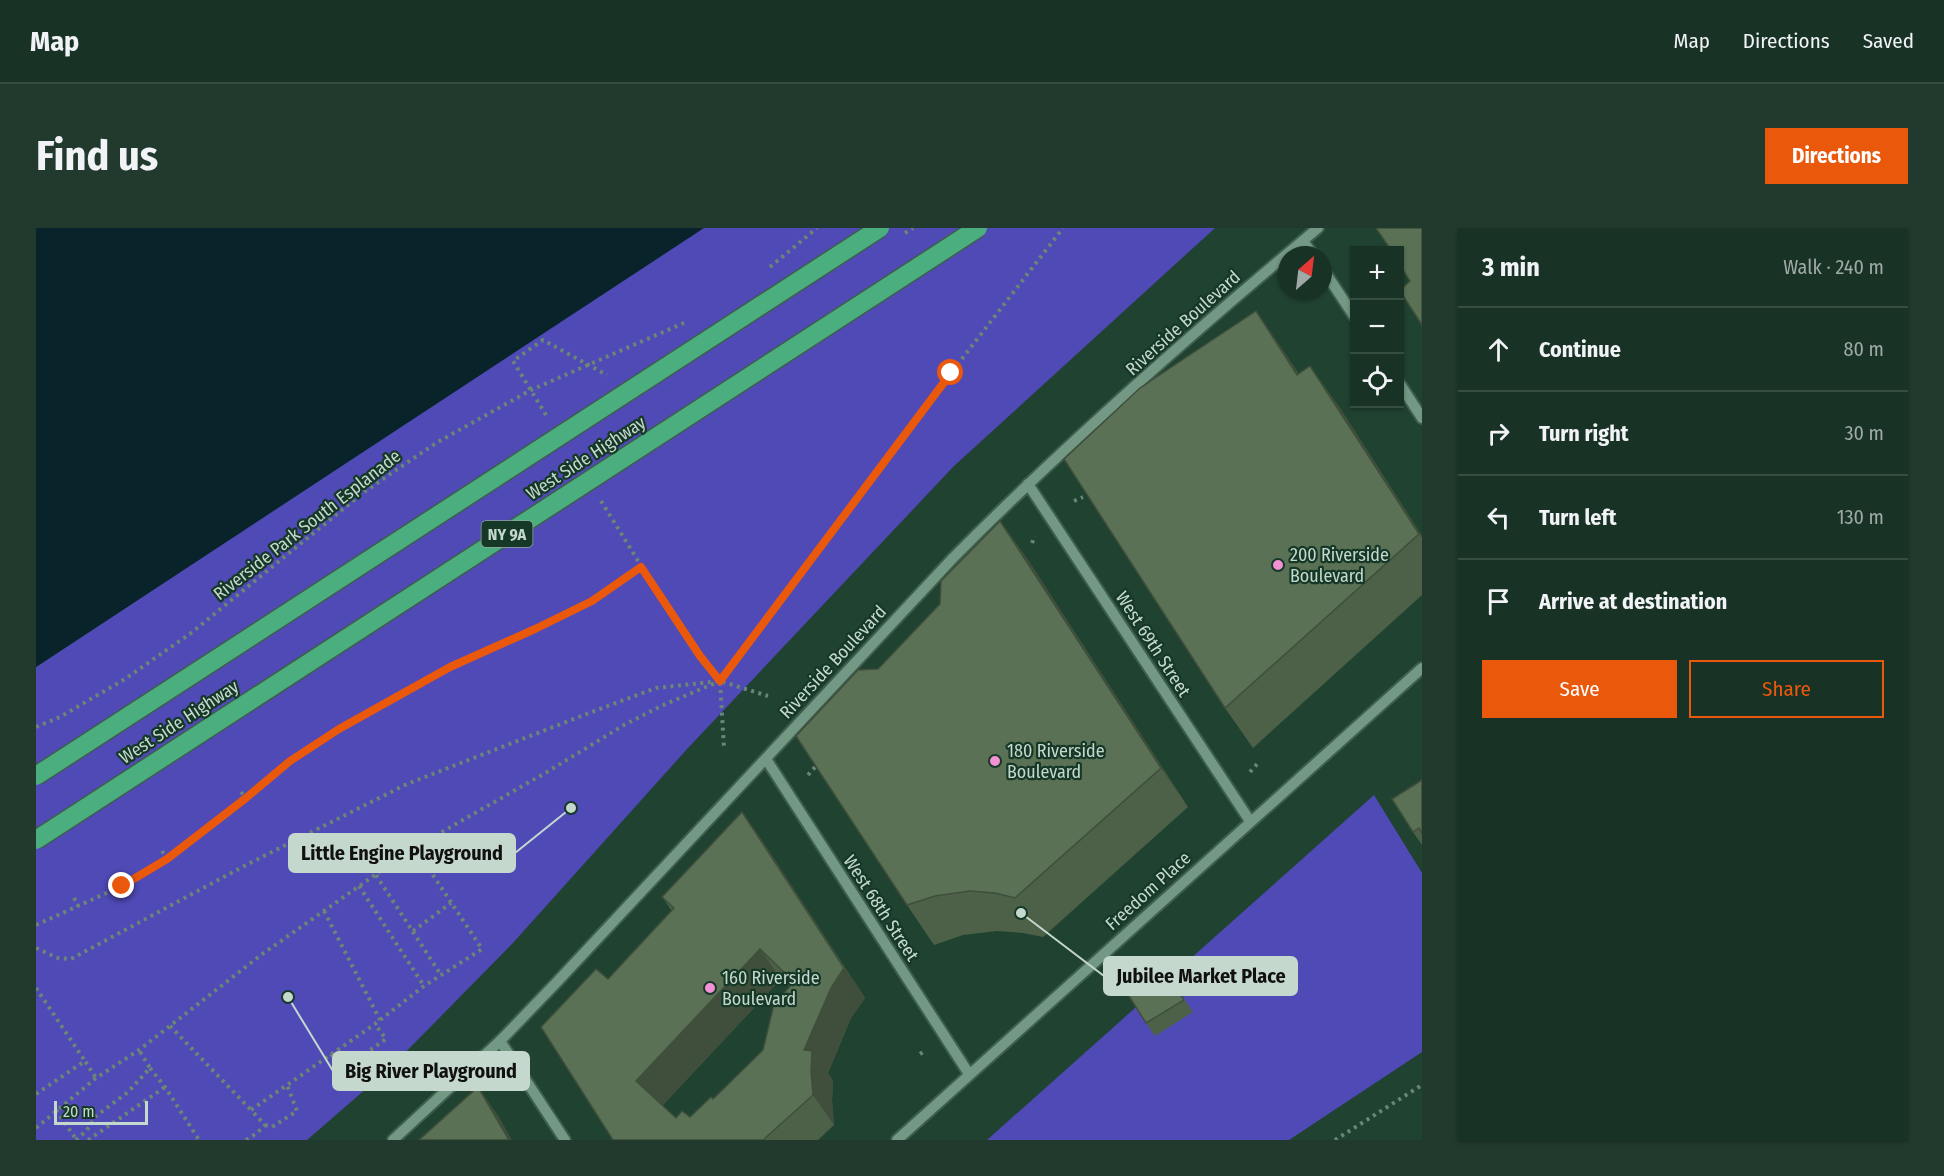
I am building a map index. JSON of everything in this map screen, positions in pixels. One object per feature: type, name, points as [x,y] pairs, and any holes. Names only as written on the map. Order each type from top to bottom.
[{"type":"highway","name":"West Side Highway","points":[[36,776],[880,228]]},
{"type":"highway","name":"West Side Highway","points":[[36,840],[978,228]]},
{"type":"street","name":"Riverside Boulevard","points":[[393,1140],[500,1041],[627,910],[953,558],[1029,484],[1226,304],[1318,228]]},
{"type":"street","points":[[1303,241],[1307,246]]},
{"type":"street","points":[[1332,281],[1350,310]]},
{"type":"street","points":[[1404,390],[1422,418]]},
{"type":"street","name":"West 69th Street","points":[[1029,484],[1250,821]]},
{"type":"street","name":"Freedom Place","points":[[897,1140],[1422,668]]},
{"type":"street","name":"West 68th Street","points":[[766,759],[969,1074]]},
{"type":"street","points":[[500,1041],[565,1140]]},
{"type":"path","points":[[768,268],[817,228]]},
{"type":"path","points":[[36,1128],[96,1078],[139,1050],[261,955],[415,848],[624,725],[661,706],[720,681],[1062,228]]},
{"type":"path","name":"Riverside Park South Esplanade","points":[[36,727],[60,717],[125,679],[191,633],[364,492],[436,443],[531,390],[689,320]]},
{"type":"path","points":[[548,417],[513,361],[543,340],[609,376]]},
{"type":"path","points":[[1074,501],[1083,497]]},
{"type":"path","points":[[600,501],[700,656],[720,681],[724,748]]},
{"type":"path","points":[[1032,543],[1035,536]]},
{"type":"path","points":[[36,925],[122,886],[167,859],[290,761],[339,729],[450,667],[592,601],[641,567]]},
{"type":"path","points":[[36,948],[58,958],[71,959],[246,865],[407,784],[656,688],[720,681],[768,696]]},
{"type":"path","points":[[808,775],[816,766],[813,756]]},
{"type":"path","points":[[1250,772],[1258,762]]},
{"type":"path","points":[[241,792],[246,798]]},
{"type":"path","points":[[251,1110],[375,1024],[424,986],[482,949],[415,848]]},
{"type":"path","points":[[162,851],[167,859]]},
{"type":"path","points":[[376,875],[441,975]]},
{"type":"path","points":[[360,886],[424,986]]},
{"type":"path","points":[[74,898],[78,906]]},
{"type":"path","points":[[413,931],[452,903]]},
{"type":"path","points":[[324,911],[380,1020]]},
{"type":"path","points":[[36,988],[96,1078]]},
{"type":"path","points":[[331,1054],[343,1069],[386,1039],[375,1024]]},
{"type":"path","points":[[170,1026],[265,1125],[272,1126],[297,1111],[287,1085]]},
{"type":"path","points":[[139,1050],[199,1140]]},
{"type":"path","points":[[920,1054],[926,1050]]},
{"type":"path","points":[[36,1094],[85,1061]]},
{"type":"path","points":[[56,1110],[76,1140],[87,1130],[96,1116],[128,1092],[150,1068]]},
{"type":"path","points":[[1335,1140],[1422,1084]]},
{"type":"path","points":[[88,1140],[165,1087]]},
{"type":"path","points":[[246,1140],[265,1125]]},
{"type":"shaded area","points":[[701,228],[1215,228],[954,466],[688,748],[512,944],[390,1068],[307,1140],[36,1140],[36,667]]},
{"type":"shaded area","points":[[1374,795],[1422,873],[1422,1052],[1289,1140],[987,1140]]},
{"type":"water","points":[[36,228],[704,228],[36,667]]},
{"type":"building","points":[[1376,228],[1422,228],[1422,325],[1404,297],[1404,286],[1410,281],[1404,271],[1404,246],[1388,246]]},
{"type":"building","name":"200 Riverside Boulevard","points":[[1256,311],[1297,375],[1310,366],[1419,534],[1225,708],[1064,459],[1140,388]]},
{"type":"building","name":"180 Riverside Boulevard","points":[[1000,521],[1161,768],[1015,898],[995,893],[970,891],[935,896],[907,905],[796,736],[858,670],[878,669],[940,604],[941,581]]},
{"type":"building","points":[[1422,780],[1422,834],[1419,828],[1413,832],[1392,799]]},
{"type":"building","name":"160 Riverside Boulevard","points":[[742,812],[844,968],[831,988],[804,1050],[812,1051],[813,1095],[763,1140],[613,1140],[541,1027],[596,969],[608,979],[674,908],[662,897]],"holes":[[[760,949],[794,982],[774,1004],[763,1050],[713,1099],[711,1097],[690,1117],[682,1111],[676,1118],[636,1081]]]},
{"type":"building","points":[[1166,972],[1184,1000],[1146,1023],[1129,996]]},
{"type":"building","points":[[478,1087],[509,1140],[419,1140]]},
{"type":"place","name":"200 Riverside Boulevard","points":[[1278,565]]},
{"type":"place","name":"180 Riverside Boulevard","points":[[995,761]]},
{"type":"place","name":"Little Engine Playground","points":[[571,808]]},
{"type":"place","name":"Jubilee Market Place","points":[[1021,913]]},
{"type":"place","name":"160 Riverside Boulevard","points":[[710,988]]},
{"type":"place","name":"Big River Playground","points":[[288,997]]},
{"type":"route","points":[[122,886],[167,859],[290,761],[339,729],[450,667],[592,601],[641,567],[700,656],[720,681],[951,373]]}]
